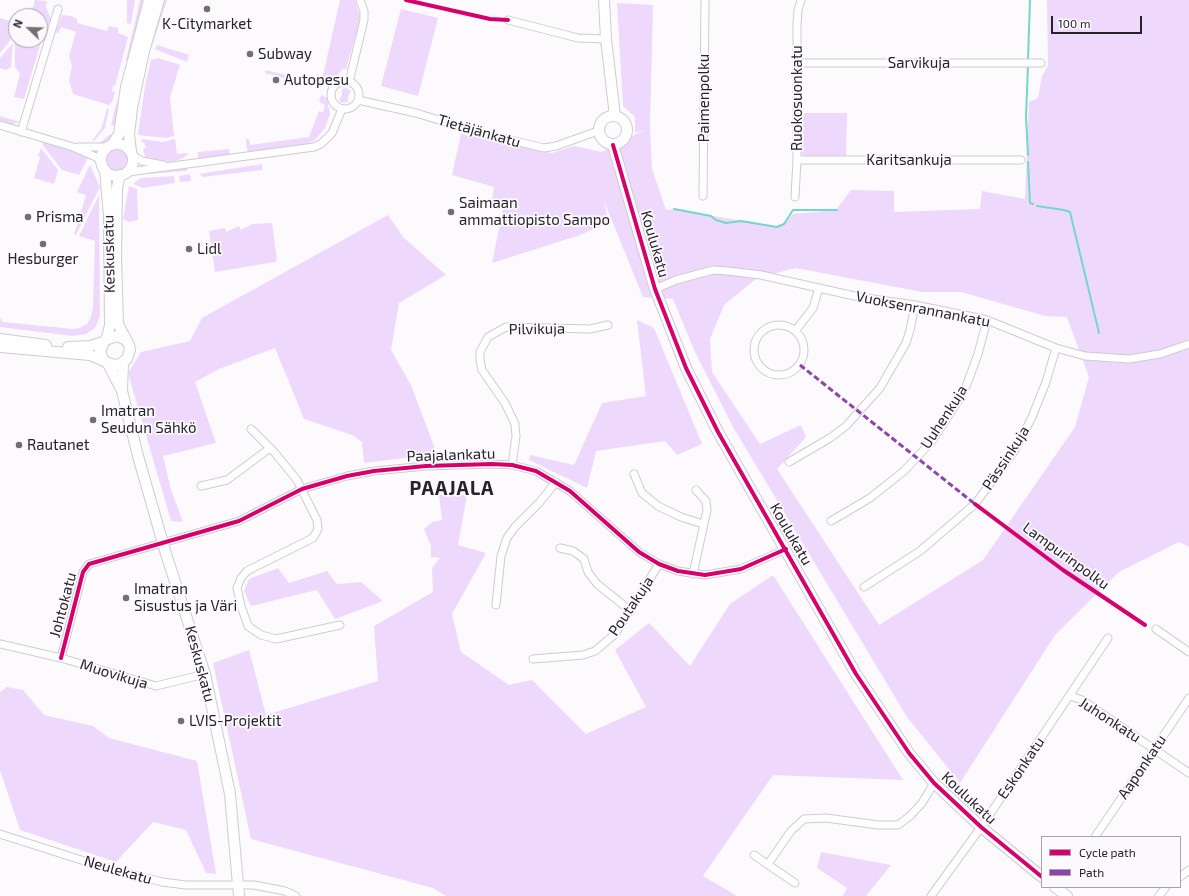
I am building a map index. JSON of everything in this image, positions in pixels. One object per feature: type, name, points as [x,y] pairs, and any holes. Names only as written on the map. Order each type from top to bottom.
[{"type":"main road","points":[[149,0],[126,87],[119,134],[103,153],[103,166],[110,174],[124,174],[132,165],[129,135],[132,108],[144,51],[159,0]]},
{"type":"main road","points":[[604,0],[606,39],[615,116]]},
{"type":"main road","points":[[615,116],[623,120],[627,129],[627,134],[622,142],[613,145],[604,142],[598,131],[603,119],[615,116]]},
{"type":"main road","points":[[110,146],[123,145],[131,153]]},
{"type":"main road","name":"Koulukatu","points":[[613,145],[655,289],[686,368],[718,432],[856,674],[909,753],[934,783],[981,827],[1041,876]]},
{"type":"main road","name":"Keskuskatu","points":[[103,166],[109,216],[110,325],[105,340]]},
{"type":"main road","name":"Keskuskatu","points":[[124,174],[117,187],[116,258],[118,324],[126,340]]},
{"type":"main road","points":[[0,339],[66,347],[90,346],[117,336],[126,340],[130,350],[124,363],[115,365],[90,355],[0,347]]},
{"type":"main road","points":[[105,340],[100,351],[105,362]]},
{"type":"main road","name":"Keskuskatu","points":[[105,362],[122,390],[138,456],[163,542],[205,674],[230,794],[239,896]]},
{"type":"main road","name":"Keskuskatu","points":[[122,390],[124,363]]},
{"type":"street","points":[[349,82],[364,20],[364,11],[360,0]]},
{"type":"street","name":"Paimenpolku","points":[[704,196],[705,0]]},
{"type":"street","name":"Ruokosuonkatu","points":[[795,197],[797,160],[798,10],[801,0]]},
{"type":"street","points":[[21,132],[58,9]]},
{"type":"street","points":[[508,20],[578,38],[606,39]]},
{"type":"street","name":"Sarvikuja","points":[[798,63],[1041,63]]},
{"type":"street","points":[[349,82],[357,88],[358,100],[352,107],[342,108],[333,102],[332,92],[338,83],[349,82]]},
{"type":"street","name":"Tietäjänkatu","points":[[358,100],[416,113],[478,132],[544,148],[556,146],[598,131]]},
{"type":"street","points":[[124,174],[169,166],[314,147],[321,144],[332,133],[342,108]]},
{"type":"street","points":[[0,125],[73,147],[96,156],[103,166]]},
{"type":"street","points":[[73,147],[110,146]]},
{"type":"street","points":[[131,153],[142,161],[169,166]]},
{"type":"street","name":"Karitsankuja","points":[[797,160],[1022,160]]},
{"type":"street","name":"Vuoksenrannankatu","points":[[655,289],[676,280],[713,270],[761,275],[819,288],[988,320],[1056,348],[1085,356],[1129,359],[1160,354],[1189,344]]},
{"type":"street","points":[[796,330],[813,308],[819,288]]},
{"type":"street","points":[[789,462],[830,438],[846,426],[880,388],[906,344],[915,305]]},
{"type":"street","name":"Uuhenkuja","points":[[831,520],[870,498],[904,471],[932,441],[960,398],[967,384],[988,320]]},
{"type":"street","points":[[779,324],[788,325],[796,330],[805,346],[804,356],[800,365],[794,371],[777,375],[769,373],[762,368],[754,353],[754,344],[760,333],[770,326],[779,324]]},
{"type":"street","name":"Pilvikuja","points":[[512,465],[516,436],[515,424],[505,403],[482,370],[480,360],[480,352],[488,337],[506,327],[590,329],[608,325]]},
{"type":"street","name":"Pässinkuja","points":[[864,587],[920,551],[975,504],[1015,450],[1032,417],[1046,382],[1056,348]]},
{"type":"street","points":[[252,429],[290,470],[302,489],[317,520],[318,529],[313,538],[247,571],[241,578],[237,588],[248,626],[261,635],[276,639],[340,625]]},
{"type":"street","points":[[201,486],[227,480],[270,448]]},
{"type":"street","name":"Paajalankatu","points":[[163,542],[239,521],[302,489],[374,471],[426,466],[512,465],[536,471],[556,482],[576,496],[639,552],[659,564],[678,571],[705,575],[741,569],[786,549]]},
{"type":"street","points":[[634,474],[642,493],[658,506],[681,518],[703,524]]},
{"type":"street","points":[[496,606],[501,556],[507,538],[515,527],[539,503],[556,482]]},
{"type":"street","points":[[693,574],[707,510],[706,501],[696,490]]},
{"type":"street","name":"Johtokatu","points":[[61,658],[83,572],[89,564],[163,542]]},
{"type":"street","points":[[560,548],[573,551],[584,560],[588,572],[597,584],[631,611]]},
{"type":"street","name":"Poutakuja","points":[[533,659],[583,655],[595,651],[615,634],[631,611],[659,564]]},
{"type":"street","points":[[1156,629],[1189,652]]},
{"type":"street","name":"Eskonkatu","points":[[931,896],[981,827],[1108,638]]},
{"type":"street","name":"Muovikuja","points":[[0,644],[61,658],[156,686],[205,674]]},
{"type":"street","name":"Juhonkatu","points":[[1070,696],[1082,700],[1189,773]]},
{"type":"street","name":"Aaponkatu","points":[[1096,836],[1189,698]]},
{"type":"street","points":[[768,864],[790,831],[804,819],[826,818],[878,825],[898,825],[910,816],[922,803],[934,783]]},
{"type":"street","name":"Neulekatu","points":[[0,834],[100,866],[162,882],[186,885],[254,885],[285,891],[296,896]]},
{"type":"street","points":[[754,855],[795,882]]},
{"type":"street","points":[[1181,876],[1189,870]]},
{"type":"street","points":[[1159,896],[1165,888]]},
{"type":"shaded area","points":[[35,0],[47,1],[46,8],[32,8]]},
{"type":"shaded area","points":[[127,0],[135,0],[131,24],[127,23]]},
{"type":"shaded area","points":[[140,0],[147,0],[129,61],[126,60]]},
{"type":"shaded area","points":[[161,0],[167,0],[152,46],[148,44]]},
{"type":"shaded area","points":[[340,0],[355,0],[360,16],[358,28],[346,69],[343,69],[335,78],[328,81],[322,80]]},
{"type":"shaded area","points":[[1047,0],[1189,0],[1189,547],[1179,542],[1119,572],[1055,635],[960,783],[907,717],[733,427],[694,350],[673,299],[643,297],[604,201],[609,223],[577,236],[492,263],[503,209],[491,206],[494,187],[452,175],[461,134],[552,153],[574,146],[602,152],[644,130],[635,133],[635,117],[623,106],[617,3],[653,5],[650,126],[652,169],[666,210],[674,209],[777,227],[786,222],[793,214],[836,210],[851,190],[894,191],[894,212],[980,209],[982,191],[1025,199],[1029,102],[1038,98],[1042,76],[1048,66]],"holes":[[[796,268],[922,292],[961,292],[1045,316],[1067,317],[1089,377],[1075,427],[983,560],[879,625],[777,469],[806,437],[801,425],[760,444],[712,372],[710,339],[724,305],[757,278]]]},
{"type":"shaded area","points":[[401,9],[438,18],[418,96],[381,86]]},
{"type":"shaded area","points":[[48,12],[51,19],[48,25]]},
{"type":"shaded area","points":[[62,15],[72,16],[77,19],[77,23],[107,31],[109,26],[118,28],[118,33],[128,37],[115,86],[113,85],[112,91],[115,92],[112,102],[109,105],[73,94],[69,80],[72,66],[69,56],[76,32],[61,27],[58,34],[56,32]]},
{"type":"shaded area","points":[[0,18],[8,20],[8,43],[0,53]]},
{"type":"shaded area","points":[[157,45],[189,55],[187,62],[155,49]]},
{"type":"shaded area","points":[[9,48],[13,48],[11,67],[6,70],[0,68],[0,58]]},
{"type":"shaded area","points":[[15,48],[39,48],[24,99],[14,97],[20,74],[15,67]]},
{"type":"shaded area","points":[[158,58],[180,65],[170,97],[174,136],[166,138],[138,135],[145,86],[151,60]]},
{"type":"shaded area","points":[[266,70],[306,80],[306,84],[265,73]]},
{"type":"shaded area","points":[[346,88],[351,91],[348,96],[348,102],[342,103],[339,100],[342,95],[342,89]]},
{"type":"shaded area","points":[[321,95],[327,98],[330,114],[325,128],[314,141],[302,145],[251,152],[247,150],[246,139],[249,139],[250,145],[309,137],[319,111],[323,113],[325,105],[319,102]]},
{"type":"shaded area","points":[[117,100],[118,115],[117,126],[111,125]]},
{"type":"shaded area","points":[[107,109],[109,109],[105,128],[94,141],[92,141],[101,129]]},
{"type":"shaded area","points":[[803,113],[847,113],[846,156],[806,157],[800,153]]},
{"type":"shaded area","points":[[0,116],[20,122],[10,125],[0,122]]},
{"type":"shaded area","points":[[116,134],[111,142],[97,145],[109,135]]},
{"type":"shaded area","points":[[142,139],[163,142],[175,139],[177,154],[189,153],[183,158],[172,162],[146,160],[143,149],[146,148],[144,142],[141,143]]},
{"type":"shaded area","points":[[43,142],[89,156],[79,175],[62,170],[42,144]]},
{"type":"shaded area","points":[[41,148],[58,170],[54,184],[34,178]]},
{"type":"shaded area","points":[[229,149],[230,155],[198,159],[198,152]]},
{"type":"shaded area","points":[[117,150],[124,153],[127,160],[124,167],[117,170],[110,167],[107,160],[110,153]]},
{"type":"shaded area","points":[[262,164],[262,170],[203,177],[199,174]]},
{"type":"shaded area","points":[[90,165],[100,187],[76,235],[74,235],[86,195],[77,192]]},
{"type":"shaded area","points":[[187,167],[187,171],[147,174],[147,171]]},
{"type":"shaded area","points":[[190,174],[191,181],[180,182],[179,176]]},
{"type":"shaded area","points":[[174,176],[175,183],[143,188],[133,184],[141,178]]},
{"type":"shaded area","points":[[129,186],[137,189],[138,220],[129,222],[123,219]]},
{"type":"shaded area","points":[[99,195],[100,316],[95,328],[86,334],[73,336],[0,327],[0,318],[3,322],[73,329],[87,324],[91,317],[93,308],[95,241],[79,236]]},
{"type":"shaded area","points":[[103,202],[106,202],[107,321],[104,321]]},
{"type":"shaded area","points":[[388,215],[403,237],[446,275],[399,303],[391,350],[411,385],[437,454],[364,463],[362,442],[352,435],[304,419],[275,348],[219,369],[195,382],[216,443],[163,456],[171,490],[183,522],[171,521],[128,373],[141,352],[190,341],[202,318]]},
{"type":"shaded area","points":[[272,223],[277,260],[275,262],[215,272],[209,231],[225,228],[226,232],[239,226],[241,230],[252,224]]},
{"type":"shaded area","points":[[637,320],[654,328],[702,444],[677,455],[665,441],[596,451],[587,488],[529,460],[530,455],[574,465],[602,403],[646,396]]},
{"type":"shaded area","points":[[439,495],[467,495],[458,545],[486,553],[452,614],[461,652],[509,685],[532,680],[586,734],[646,707],[615,650],[649,623],[690,666],[730,604],[773,575],[903,780],[773,775],[703,876],[737,896],[446,896],[433,888],[251,839],[213,663],[249,650],[266,715],[378,681],[374,626],[433,592],[432,568],[440,558],[431,557],[431,546],[424,529],[432,522],[442,520]]},
{"type":"shaded area","points":[[278,568],[289,583],[327,571],[337,584],[361,582],[383,601],[335,619],[317,590],[251,606],[244,591],[249,579]]},
{"type":"shaded area","points":[[7,687],[23,690],[44,715],[93,726],[109,738],[197,761],[216,874],[206,873],[186,830],[153,822],[116,862],[20,830],[0,770],[0,692]]},
{"type":"shaded area","points":[[821,852],[891,865],[866,896],[843,896],[847,888],[817,868]]},
{"type":"waterway","points":[[1028,59],[1030,0]]},
{"type":"waterway","points":[[1028,66],[1026,116],[1028,155]]},
{"type":"waterway","points":[[1028,162],[1030,203],[1033,204]]},
{"type":"waterway","points":[[1037,206],[1070,212],[1099,333]]},
{"type":"waterway","points":[[674,209],[711,216],[716,220],[726,223],[741,221],[777,227],[784,224],[793,210],[837,210]]},
{"type":"marked path","points":[[800,365],[975,504]]},
{"type":"cycle path","points":[[406,0],[490,19],[508,20]]},
{"type":"cycle path","points":[[613,145],[655,289],[686,368],[718,432],[856,674],[909,753],[934,783],[981,827],[1041,876]]},
{"type":"cycle path","points":[[61,658],[83,572],[89,564],[239,521],[302,489],[347,476],[374,471],[426,466],[492,464],[512,465],[536,471],[570,491],[639,552],[659,564],[678,571],[705,575],[741,569],[786,549]]},
{"type":"cycle path","name":"Lampurinpolku","points":[[975,504],[1063,570],[1145,625]]},
{"type":"place","name":"K-Citymarket","points":[[207,9]]},
{"type":"place","name":"Subway","points":[[250,54]]},
{"type":"place","name":"Autopesu","points":[[276,80]]},
{"type":"place","name":"Saimaan ammattiopisto Sampo","points":[[451,212]]},
{"type":"place","name":"Prisma","points":[[28,217]]},
{"type":"place","name":"Hesburger","points":[[43,244]]},
{"type":"place","name":"Lidl","points":[[189,249]]},
{"type":"place","name":"Imatran Seudun Sähkö","points":[[93,420]]},
{"type":"place","name":"Rautanet","points":[[19,445]]},
{"type":"place","name":"Imatran Sisustus ja Väri","points":[[126,598]]},
{"type":"place","name":"LVIS-Projektit","points":[[181,721]]},
{"type":"district","name":"PAAJALA","points":[[452,489]]}]
